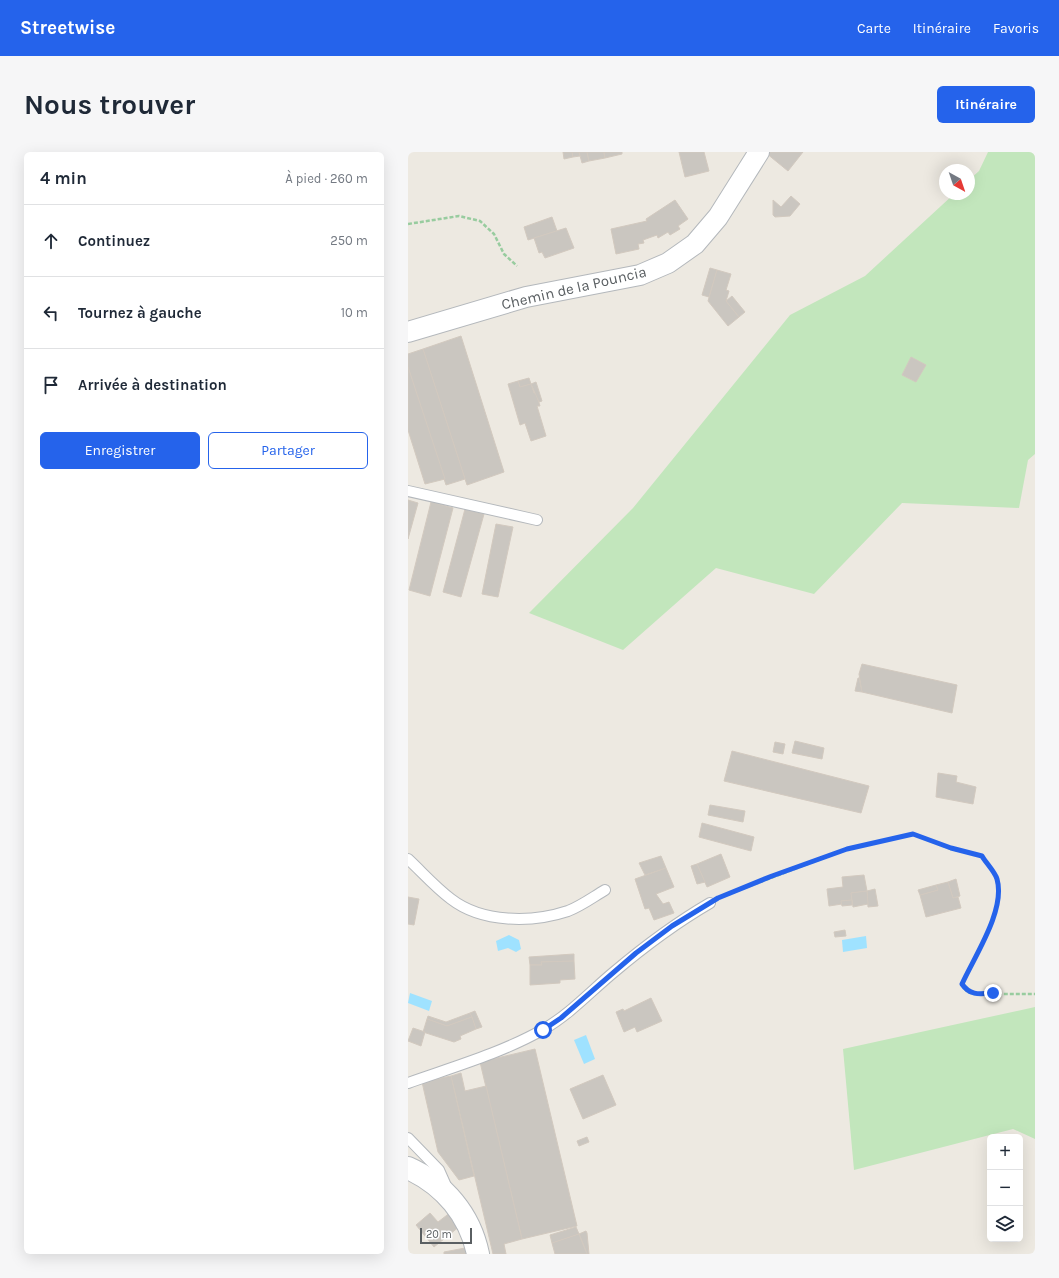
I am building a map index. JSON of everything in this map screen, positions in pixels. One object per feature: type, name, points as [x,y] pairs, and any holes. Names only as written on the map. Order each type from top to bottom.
[{"type":"street","name":"Chemin de la Pouncia","points":[[408,332],[526,297],[640,275],[668,263],[695,244],[718,217],[759,152]]},
{"type":"street","points":[[408,1168],[422,1174],[452,1200],[463,1214],[469,1226],[478,1254]]},
{"type":"lane","points":[[408,491],[537,520]]},
{"type":"lane","points":[[408,859],[451,899],[472,911],[494,917],[513,919],[553,916],[570,910],[605,890]]},
{"type":"lane","points":[[408,1083],[504,1048],[543,1030],[561,1018],[636,953],[672,926],[710,903]]},
{"type":"lane","points":[[408,1138],[439,1170],[452,1200]]},
{"type":"path","points":[[408,224],[459,216],[480,220],[494,234],[504,254],[517,266]]},
{"type":"path","points":[[710,903],[772,876],[847,849],[913,834],[951,848],[982,856],[997,878],[998,890],[996,911],[988,933],[962,984],[967,992],[975,994],[1035,994]]},
{"type":"green space","points":[[988,152],[1035,152],[1035,454],[1028,460],[1019,508],[902,503],[814,594],[716,568],[623,650],[529,613],[633,508],[790,315],[865,276],[947,200],[975,200],[975,175],[979,171]]},
{"type":"green space","points":[[1035,1007],[1035,1139],[1013,1129],[994,1134],[987,1134],[987,1136],[854,1170],[843,1049]]},
{"type":"water","points":[[509,935],[519,940],[521,949],[516,952],[508,948],[498,951],[496,941]]},
{"type":"water","points":[[866,936],[867,948],[843,952],[842,940]]},
{"type":"water","points":[[410,993],[432,1001],[429,1011],[408,1003]]},
{"type":"water","points":[[586,1035],[595,1059],[584,1064],[574,1040]]},
{"type":"building","points":[[563,152],[572,152],[573,157],[564,159]]},
{"type":"building","points":[[572,152],[579,152],[580,156],[573,157]]},
{"type":"building","points":[[579,152],[587,152],[589,161],[582,163]]},
{"type":"building","points":[[587,152],[604,152],[605,158],[589,161]]},
{"type":"building","points":[[604,152],[622,152],[622,154],[605,158]]},
{"type":"building","points":[[679,152],[704,152],[709,171],[685,177]]},
{"type":"building","points":[[803,152],[788,171],[766,153]]},
{"type":"building","points":[[791,196],[800,204],[790,216],[775,217],[773,215],[773,200],[781,207]]},
{"type":"building","points":[[675,200],[688,219],[678,226],[680,229],[670,235],[668,232],[658,238],[657,235],[643,240],[644,243],[638,244],[639,249],[616,254],[611,229],[647,221],[646,219]]},
{"type":"building","points":[[552,217],[557,231],[528,240],[524,227]]},
{"type":"building","points":[[566,228],[574,248],[545,258],[542,252],[539,253],[534,238]]},
{"type":"building","points":[[710,268],[717,270],[709,297],[702,295]]},
{"type":"building","points":[[717,270],[731,274],[726,290],[729,291],[726,301],[739,317],[728,326],[708,301]]},
{"type":"building","points":[[732,296],[745,312],[739,317],[726,301]]},
{"type":"building","points":[[461,336],[504,472],[467,485],[423,349]]},
{"type":"building","points":[[423,349],[465,479],[446,485],[408,367],[408,354]]},
{"type":"building","points":[[911,357],[926,365],[916,382],[902,375]]},
{"type":"building","points":[[408,367],[445,479],[425,484],[408,430]]},
{"type":"building","points":[[529,378],[531,384],[520,387],[518,381]]},
{"type":"building","points":[[518,381],[520,387],[531,384],[534,393],[536,393],[540,406],[537,406],[546,436],[531,441],[525,423],[520,425],[508,384]]},
{"type":"building","points":[[536,382],[542,401],[539,402],[531,384]]},
{"type":"building","points":[[408,500],[418,503],[408,539]]},
{"type":"building","points":[[431,502],[453,508],[430,596],[409,590]]},
{"type":"building","points":[[465,509],[484,514],[461,597],[443,592]]},
{"type":"building","points":[[496,524],[513,527],[498,597],[482,594]]},
{"type":"building","points":[[862,664],[957,685],[952,713],[862,692],[859,674]]},
{"type":"building","points":[[859,678],[862,692],[855,691]]},
{"type":"building","points":[[795,741],[824,748],[822,759],[792,753]]},
{"type":"building","points":[[775,742],[785,744],[783,754],[773,752]]},
{"type":"building","points":[[732,751],[869,786],[861,813],[724,781]]},
{"type":"building","points":[[938,773],[957,776],[956,782],[976,787],[973,804],[936,797]]},
{"type":"building","points":[[710,805],[745,811],[743,822],[708,815]]},
{"type":"building","points":[[702,823],[754,837],[751,851],[699,837]]},
{"type":"building","points":[[721,854],[730,877],[707,887],[697,864]]},
{"type":"building","points":[[661,856],[666,868],[645,875],[639,863]]},
{"type":"building","points":[[697,864],[705,882],[697,884],[691,866]]},
{"type":"building","points":[[666,868],[674,887],[656,894],[663,904],[669,902],[674,913],[654,920],[649,908],[645,909],[635,879]]},
{"type":"building","points":[[864,875],[867,891],[851,893],[852,900],[841,901],[842,904],[829,906],[827,889],[843,887],[842,877]]},
{"type":"building","points":[[956,879],[960,896],[953,898],[948,882]]},
{"type":"building","points":[[948,882],[953,898],[958,897],[961,908],[926,917],[920,895],[938,890],[936,885]]},
{"type":"building","points":[[936,885],[938,890],[920,895],[918,890]]},
{"type":"building","points":[[875,889],[878,906],[868,907],[867,891]]},
{"type":"building","points":[[867,891],[868,904],[853,907],[851,893]]},
{"type":"building","points":[[408,897],[419,899],[414,925],[408,924]]},
{"type":"building","points":[[852,900],[852,905],[842,906],[841,901]]},
{"type":"building","points":[[845,930],[846,936],[835,937],[834,932]]},
{"type":"building","points":[[574,954],[574,961],[541,962],[542,965],[530,965],[529,957]]},
{"type":"building","points":[[574,961],[575,979],[560,980],[560,983],[530,985],[530,965],[542,965],[541,962]]},
{"type":"building","points":[[651,998],[662,1021],[637,1032],[635,1027],[624,1032],[616,1012],[623,1009],[624,1011]]},
{"type":"building","points":[[475,1011],[482,1027],[476,1029],[470,1013]]},
{"type":"building","points":[[470,1013],[472,1017],[447,1026],[427,1019],[428,1016],[446,1022]]},
{"type":"building","points":[[472,1017],[476,1029],[460,1036],[461,1039],[454,1042],[423,1032],[427,1019],[447,1026]]},
{"type":"building","points":[[413,1028],[425,1032],[421,1046],[408,1041]]},
{"type":"building","points":[[535,1049],[577,1226],[522,1239],[480,1062]]},
{"type":"building","points":[[461,1073],[465,1091],[486,1086],[522,1239],[504,1244],[506,1254],[493,1254],[451,1076]]},
{"type":"building","points":[[603,1075],[616,1105],[583,1119],[570,1089]]},
{"type":"building","points":[[451,1076],[474,1176],[459,1180],[438,1152],[422,1082]]},
{"type":"building","points":[[587,1137],[589,1142],[579,1146],[577,1141]]},
{"type":"building","points":[[451,1212],[460,1226],[434,1247],[416,1225],[430,1213],[438,1222]]},
{"type":"building","points":[[576,1227],[579,1234],[552,1243],[550,1235]]},
{"type":"building","points":[[586,1231],[589,1254],[587,1254],[579,1234]]},
{"type":"building","points":[[579,1234],[587,1254],[555,1254],[552,1243]]},
{"type":"building","points":[[465,1248],[466,1254],[444,1254],[444,1252]]},
{"type":"route","points":[[543,1030],[561,1018],[636,953],[672,926],[718,898],[772,876],[847,849],[913,834],[951,848],[982,856],[997,878],[998,890],[996,911],[988,933],[962,984],[967,992],[975,994],[993,993]]}]
